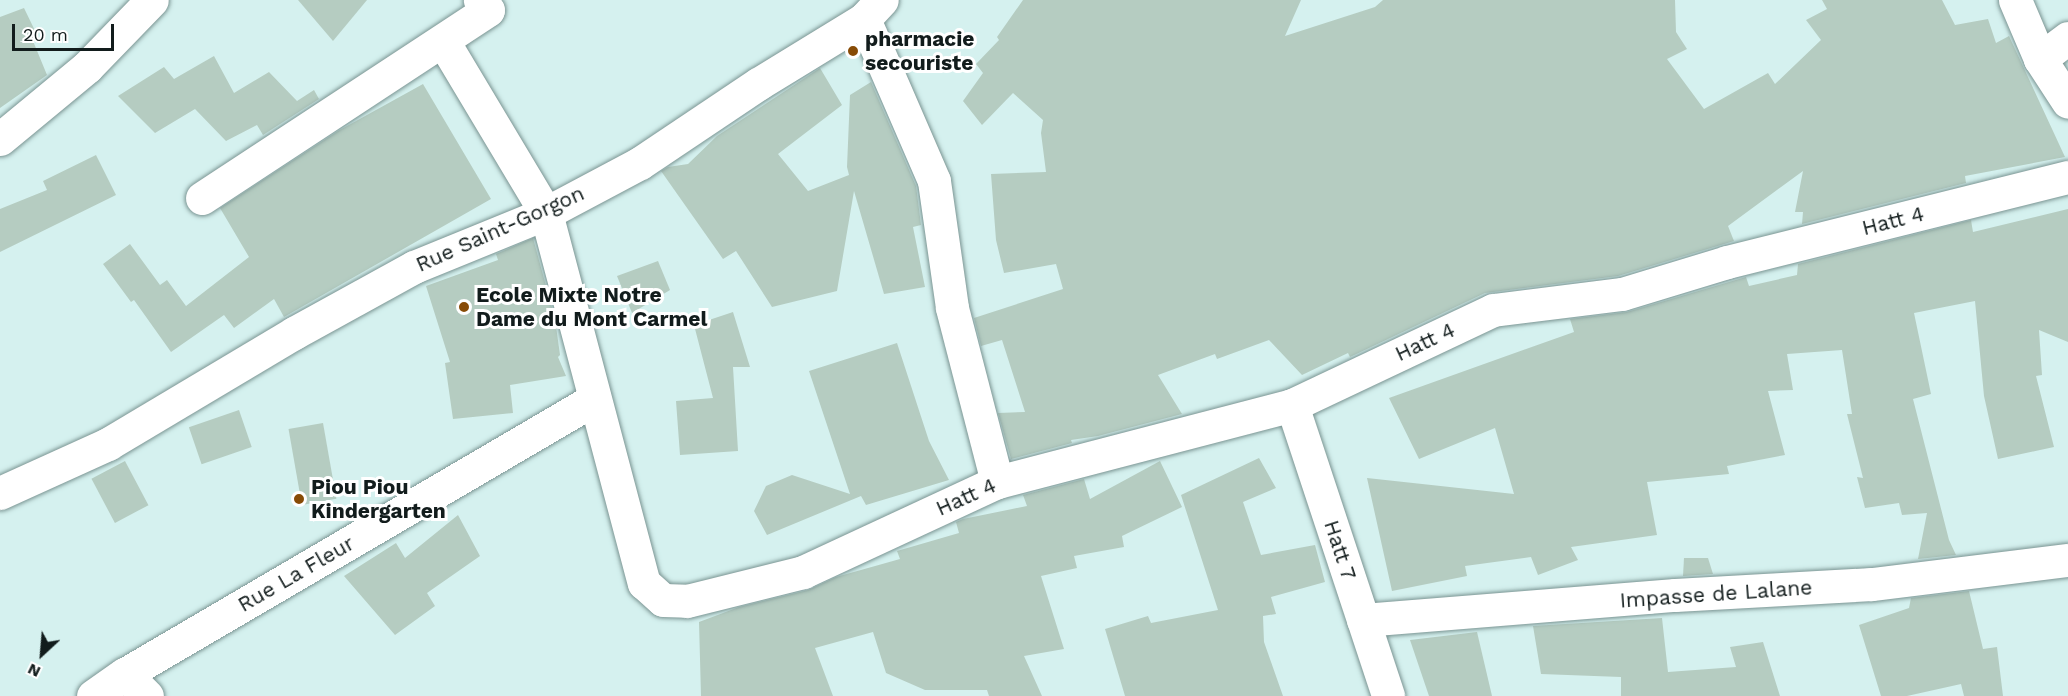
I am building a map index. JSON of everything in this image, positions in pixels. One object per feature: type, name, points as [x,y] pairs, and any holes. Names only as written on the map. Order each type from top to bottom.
[{"type":"street","points":[[0,139],[87,67],[152,0]]},
{"type":"street","points":[[2014,0],[2040,58],[2068,102]]},
{"type":"street","points":[[202,198],[442,41],[491,3]]},
{"type":"street","points":[[873,9],[934,181],[952,308],[997,482]]},
{"type":"street","name":"Rue Saint-Gorgon","points":[[0,493],[108,444],[294,333],[414,267],[546,213],[640,163],[873,9]]},
{"type":"street","points":[[2040,58],[2068,38]]},
{"type":"street","name":"Hatt 4","points":[[442,41],[546,213],[593,400],[644,583],[663,600],[687,601],[802,572],[997,482],[1292,405],[1493,310],[1622,294],[1727,262],[2068,177]]},
{"type":"street","name":"Rue La Fleur","points":[[93,696],[136,685],[593,400]]},
{"type":"street","name":"Hatt 7","points":[[1292,405],[1388,696]]},
{"type":"street","name":"Impasse de Lalane","points":[[1363,620],[1675,595],[1872,584],[2068,560]]},
{"type":"building","points":[[298,0],[367,0],[333,41]]},
{"type":"building","points":[[1023,0],[1301,0],[1285,36],[1375,7],[1383,0],[1675,0],[1676,32],[1687,49],[1667,59],[1704,109],[1768,73],[1775,84],[1821,40],[1806,20],[1827,9],[1822,0],[1942,0],[1955,25],[1988,19],[1996,43],[2009,36],[2065,157],[1965,176],[1966,183],[1802,224],[1803,212],[1795,212],[1803,171],[1728,226],[1734,241],[1618,276],[1485,293],[1350,357],[1348,353],[1302,375],[1269,340],[1217,359],[1215,354],[1158,375],[1182,414],[1098,436],[1071,440],[1072,443],[1011,459],[998,413],[1025,412],[1002,340],[981,346],[974,318],[1063,289],[1056,264],[1004,273],[996,240],[991,174],[1046,172],[1041,133],[1043,120],[1013,93],[982,125],[963,101],[983,73],[976,64],[999,40],[997,37]]},
{"type":"building","points":[[24,8],[39,39],[33,41],[47,75],[0,108],[0,17]]},
{"type":"building","points":[[214,56],[234,93],[269,72],[297,101],[314,90],[319,99],[263,135],[257,125],[226,141],[195,109],[155,133],[118,96],[164,67],[174,79]]},
{"type":"building","points":[[820,68],[842,105],[778,154],[808,191],[849,175],[847,167],[850,95],[871,82],[916,186],[921,225],[913,227],[925,287],[884,294],[854,191],[837,291],[772,307],[736,251],[723,259],[661,171],[668,167],[688,164],[717,136]]},
{"type":"building","points":[[423,84],[491,199],[284,317],[274,299],[234,328],[224,315],[171,352],[134,300],[131,302],[103,264],[130,244],[160,285],[167,280],[186,306],[249,257],[220,208],[338,131]]},
{"type":"building","points":[[96,155],[116,195],[0,252],[0,209],[47,190],[43,181]]},
{"type":"building","points":[[2068,209],[2068,342],[2039,330],[2042,375],[2036,376],[2054,447],[1998,459],[1984,396],[1975,301],[1914,313],[1931,394],[1913,399],[1949,540],[1956,555],[1918,559],[1927,513],[1902,515],[1899,503],[1865,508],[1857,477],[1863,478],[1847,414],[1852,414],[1842,350],[1787,354],[1793,390],[1768,391],[1785,455],[1727,466],[1729,474],[1647,482],[1657,535],[1571,547],[1578,560],[1538,575],[1531,557],[1465,566],[1467,576],[1392,591],[1367,478],[1514,494],[1495,428],[1419,459],[1389,398],[1574,332],[1570,319],[1627,312],[1746,277],[1749,286],[1797,275],[1798,264],[1971,220],[1973,232]]},
{"type":"building","points":[[533,238],[555,319],[560,355],[558,357],[566,376],[510,385],[513,413],[453,419],[445,363],[450,362],[426,286],[498,260],[496,254]]},
{"type":"building","points":[[658,261],[670,290],[632,313],[617,276]]},
{"type":"building","points":[[733,312],[750,367],[733,367],[738,451],[680,455],[676,401],[713,398],[694,325]]},
{"type":"building","points":[[897,343],[929,441],[949,480],[866,505],[861,496],[767,535],[754,511],[766,486],[792,475],[850,494],[809,371]]},
{"type":"building","points":[[239,410],[252,447],[202,464],[189,427]]},
{"type":"building","points":[[323,423],[336,499],[302,505],[289,429]]},
{"type":"building","points":[[1259,458],[1276,488],[1243,502],[1261,555],[1315,545],[1325,582],[1271,597],[1276,614],[1263,616],[1264,642],[1283,696],[1125,696],[1105,629],[1148,616],[1151,623],[1218,610],[1181,495]]},
{"type":"building","points":[[125,461],[148,505],[115,523],[91,479]]},
{"type":"building","points":[[1160,461],[1182,507],[1122,536],[1124,547],[1074,556],[1077,568],[1041,576],[1064,649],[1024,656],[1042,696],[989,696],[987,690],[925,690],[886,673],[873,632],[815,648],[833,696],[701,696],[699,622],[739,607],[808,590],[836,577],[900,559],[897,551],[959,533],[956,522],[963,519],[1027,506],[1023,495],[1084,479],[1090,499]]},
{"type":"building","points":[[458,515],[480,556],[427,593],[435,606],[395,635],[344,576],[396,543],[405,558]]},
{"type":"building","points":[[1684,558],[1708,558],[1713,574],[1683,576]]},
{"type":"building","points":[[1969,591],[1983,649],[1997,647],[2003,696],[1964,696],[1961,684],[1907,696],[1881,696],[1859,625],[1909,608],[1911,598]]},
{"type":"building","points":[[1662,618],[1668,672],[1736,667],[1730,647],[1763,642],[1780,696],[1621,696],[1621,677],[1541,674],[1533,626]]},
{"type":"building","points":[[1477,632],[1492,696],[1429,696],[1410,640]]},
{"type":"place","name":"pharmacie secouriste","points":[[853,51]]},
{"type":"place","name":"Ecole Mixte Notre Dame du Mont Carmel","points":[[464,307]]},
{"type":"place","name":"Piou Piou Kindergarten","points":[[299,499]]}]
